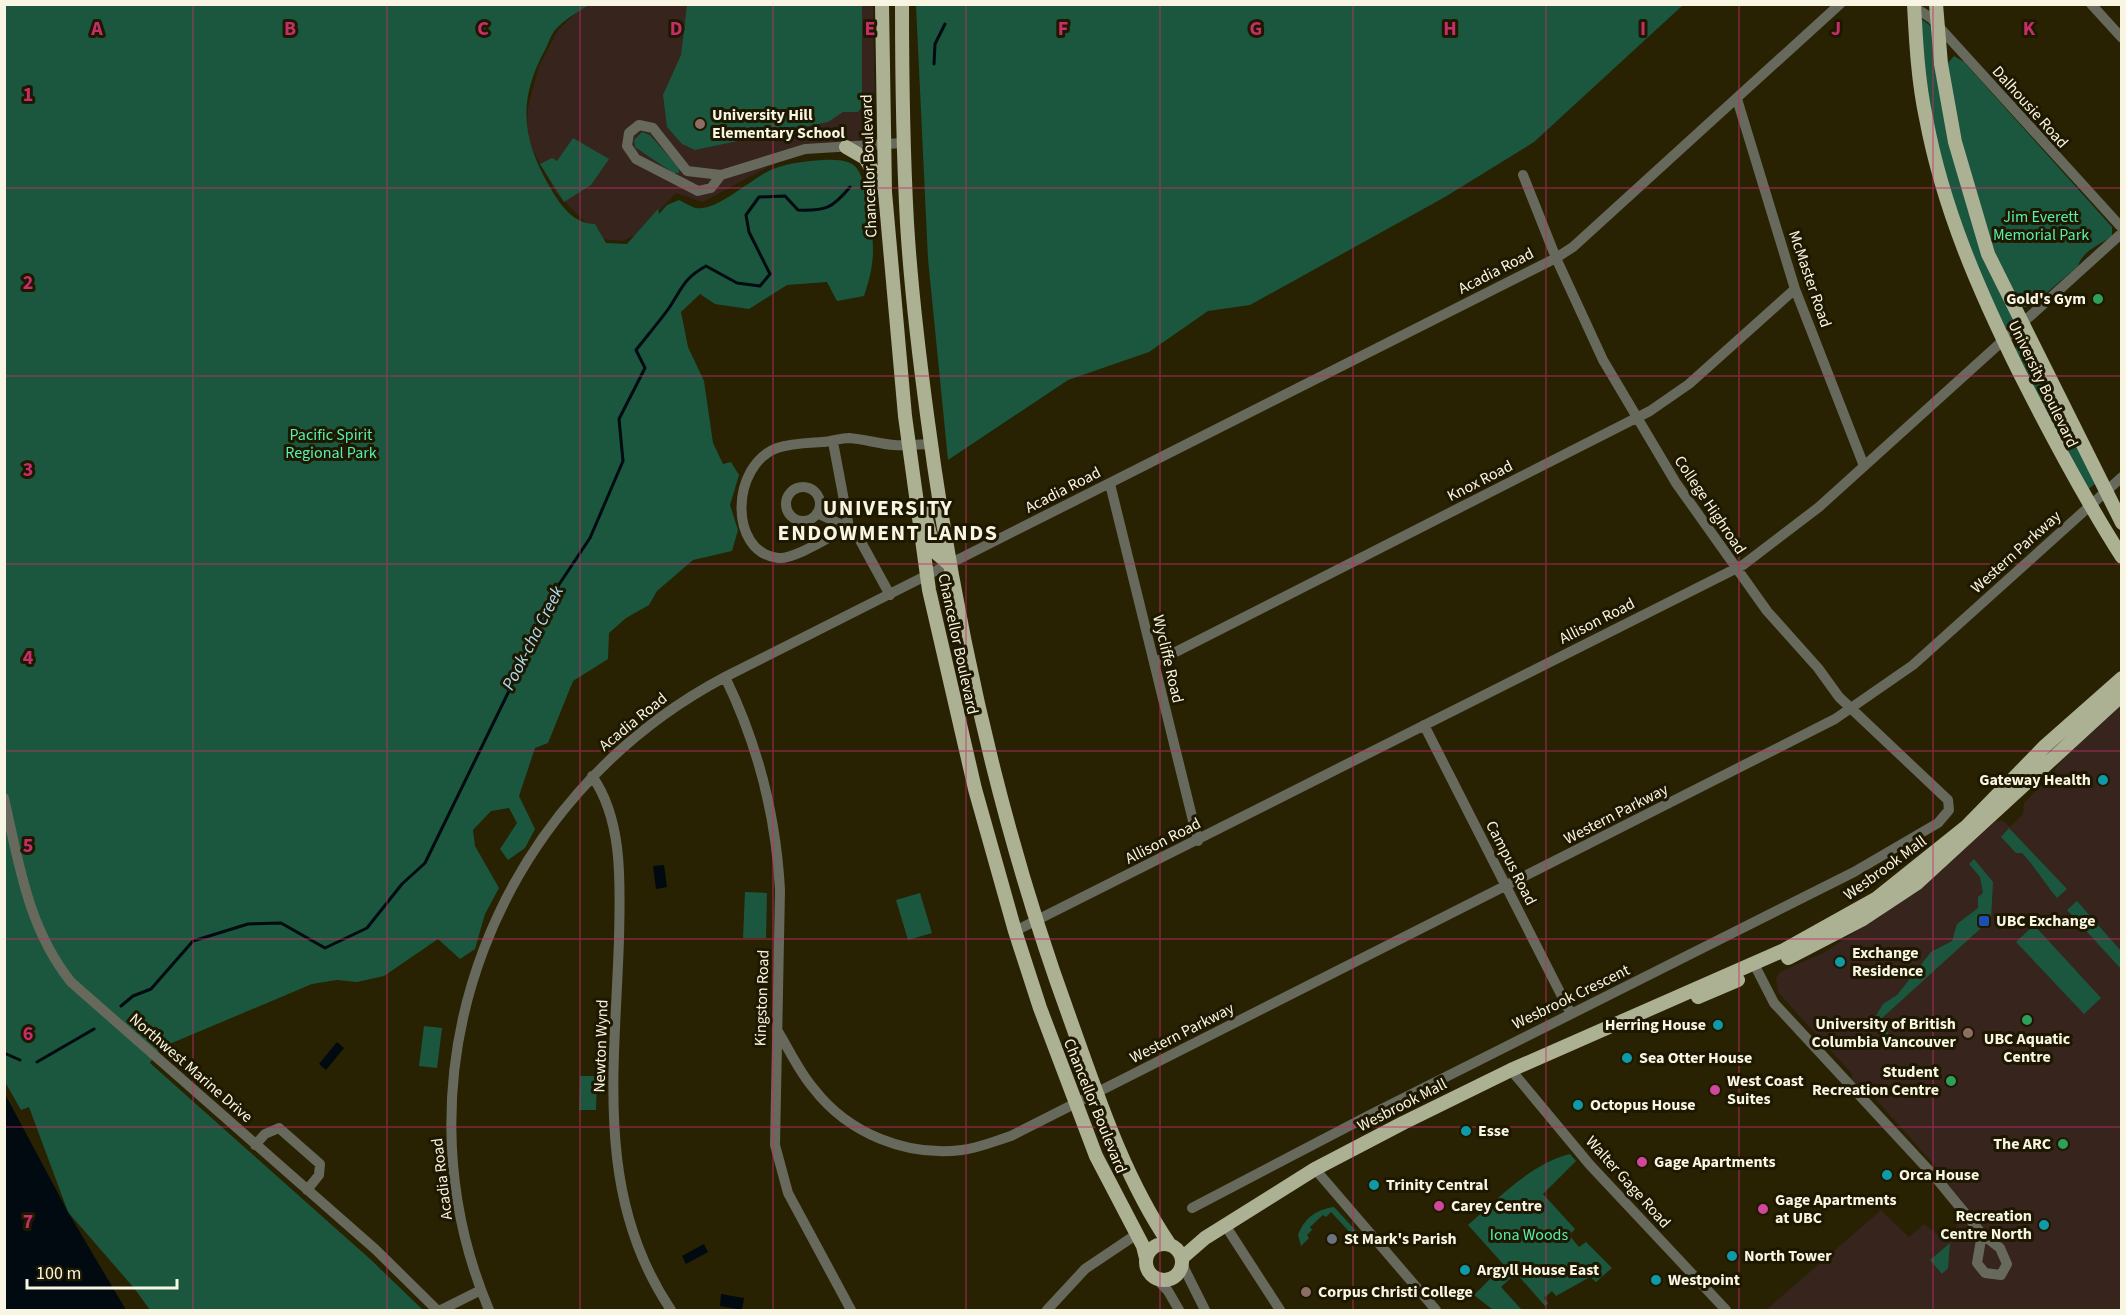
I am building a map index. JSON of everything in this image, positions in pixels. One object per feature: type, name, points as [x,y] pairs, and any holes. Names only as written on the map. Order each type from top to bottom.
[{"type":"main road","name":"Chancellor Boulevard","points":[[882,4],[885,192],[909,445],[926,576],[962,738],[1015,931],[1074,1105],[1111,1188],[1137,1234],[1146,1258]]},
{"type":"main road","name":"Chancellor Boulevard","points":[[902,4],[903,143],[917,340],[949,564],[999,791],[1036,923],[1097,1093],[1135,1183],[1178,1254]]},
{"type":"main road","name":"University Boulevard","points":[[1936,4],[1947,103],[1965,180],[1988,254],[2021,325],[2121,523]]},
{"type":"main road","name":"University Boulevard","points":[[1914,6],[1925,116],[1939,175],[1965,256],[2063,461],[2121,557]]},
{"type":"main road","points":[[846,147],[865,159],[885,192]]},
{"type":"main road","points":[[913,479],[935,552],[949,564]]},
{"type":"main road","name":"Wesbrook Mall","points":[[1755,968],[1877,898],[1911,873],[1967,826],[2045,746],[2121,678]]},
{"type":"main road","name":"Wesbrook Mall","points":[[1178,1254],[1315,1169],[1511,1070],[1624,1020],[1659,1013],[1853,924],[1916,884],[2121,695]]},
{"type":"main road","points":[[1153,1248],[1178,1254],[1173,1278],[1156,1278],[1148,1270],[1146,1258],[1153,1248]]},
{"type":"street","name":"Acadia Road","points":[[489,1311],[465,1236],[454,1168],[453,1091],[462,1021],[491,927],[518,873],[555,819],[592,776],[626,743],[661,716],[725,677],[1556,258],[1573,247],[1840,4]]},
{"type":"street","points":[[2091,4],[2121,38]]},
{"type":"street","name":"Dalhousie Road","points":[[1914,6],[1937,25],[2121,228]]},
{"type":"street","name":"McMaster Road","points":[[1737,99],[1795,289],[1864,466]]},
{"type":"street","points":[[722,175],[711,188],[698,191],[681,184],[636,159],[627,146],[628,133],[639,125],[653,128],[687,171],[722,175],[805,149],[903,143]]},
{"type":"street","points":[[681,184],[687,171]]},
{"type":"street","name":"College Highroad","points":[[1523,175],[1556,258],[1603,360],[1676,483],[1736,569],[1851,709],[1888,741],[1948,800]]},
{"type":"street","name":"Allison Road","points":[[1015,931],[1036,923],[1736,569],[1794,527],[1864,466],[2121,233]]},
{"type":"street","name":"Knox Road","points":[[1154,663],[1636,419],[1689,384],[1795,289]]},
{"type":"street","points":[[849,527],[790,556],[778,558],[759,549],[746,532],[740,507],[744,483],[755,463],[775,448],[794,444],[833,442],[847,438],[909,445],[931,444]]},
{"type":"street","points":[[833,442],[849,527]]},
{"type":"street","name":"Western Parkway","points":[[777,1030],[813,1089],[835,1111],[860,1129],[904,1147],[950,1151],[976,1148],[1011,1136],[1805,735],[1851,709],[1922,657],[2121,477]]},
{"type":"street","name":"Wycliffe Road","points":[[1110,484],[1198,841]]},
{"type":"street","points":[[817,513],[855,531],[890,595]]},
{"type":"street","name":"Kingston Road","points":[[725,677],[746,721],[759,762],[777,843],[780,890],[773,1122],[775,1145],[783,1179],[796,1209],[851,1311]]},
{"type":"street","name":"Campus Road","points":[[1425,725],[1570,1014]]},
{"type":"street","name":"Newton Wynd","points":[[592,776],[600,788],[614,836],[620,889],[614,1121],[618,1178],[632,1235],[671,1311]]},
{"type":"street","name":"Northwest Marine Drive","points":[[4,798],[32,914],[58,966],[91,1002],[375,1250],[439,1311]]},
{"type":"street","name":"Wesbrook Crescent","points":[[1192,1208],[1898,848],[1945,818],[1949,810],[1948,800]]},
{"type":"street","points":[[1755,968],[1774,1003],[1936,1178],[1982,1234]]},
{"type":"street","name":"Walter Gage Road","points":[[1511,1070],[1590,1165],[1726,1311]]},
{"type":"street","points":[[255,1144],[265,1134],[279,1128],[301,1145],[320,1164],[319,1175],[307,1190]]},
{"type":"street","points":[[1315,1169],[1436,1311]]},
{"type":"street","points":[[1225,1225],[1280,1311]]},
{"type":"street","points":[[1047,1311],[1085,1269],[1137,1234]]},
{"type":"street","name":"Chancellor Boulevard","points":[[1178,1254],[1206,1311]]},
{"type":"street","points":[[1156,1278],[1168,1291],[1179,1311]]},
{"type":"street","points":[[439,1311],[481,1290]]},
{"type":"shaded area","name":"University Hill Elementary School","points":[[584,5],[873,5],[875,120],[870,133],[844,149],[812,152],[779,161],[703,202],[676,193],[636,235],[623,241],[602,239],[556,193],[531,147],[527,127],[528,107],[539,66],[558,30]]},
{"type":"shaded area","name":"University of British Columbia Vancouver","points":[[2121,699],[2121,1310],[1766,1310],[1881,1210],[1909,1237],[1924,1224],[1948,1243],[1954,1236],[1958,1220],[1957,1210],[1936,1172],[1936,1167],[1864,1086],[1858,1087],[1852,1079],[1852,1074],[1778,992],[1776,978],[1780,972],[1823,953],[1918,891],[1995,822],[2002,820],[2010,827],[2023,814],[2024,803],[2053,773],[2062,758]]},
{"type":"shaded area","points":[[664,865],[667,887],[656,889],[653,866]]},
{"type":"shaded area","points":[[337,1042],[344,1048],[326,1070],[319,1064]]},
{"type":"shaded area","points":[[5,1094],[68,1212],[126,1310],[5,1310]]},
{"type":"shaded area","points":[[704,1244],[708,1252],[686,1264],[682,1256]]},
{"type":"shaded area","points":[[721,1294],[744,1298],[742,1310],[720,1306]]},
{"type":"green space","points":[[916,4],[1683,5],[1534,142],[1445,197],[1250,305],[1208,311],[1149,352],[1068,380],[948,460],[928,259]]},
{"type":"green space","name":"Pacific Spirit Regional Park","points":[[4,5],[589,5],[566,20],[553,34],[530,86],[527,120],[534,154],[555,195],[574,217],[595,224],[606,243],[627,244],[658,209],[659,214],[667,205],[679,200],[696,208],[714,205],[765,173],[785,165],[822,160],[844,161],[856,168],[863,181],[873,249],[871,271],[864,296],[837,301],[827,282],[787,285],[749,309],[715,304],[700,294],[681,312],[688,347],[704,381],[713,443],[723,464],[731,462],[739,475],[730,505],[738,530],[732,551],[693,560],[657,591],[649,605],[626,618],[609,633],[608,659],[573,681],[548,743],[535,748],[519,796],[535,829],[525,848],[508,860],[500,849],[517,823],[509,808],[491,811],[473,830],[475,846],[499,888],[485,914],[475,949],[460,959],[438,939],[384,976],[357,982],[337,980],[312,984],[160,1048],[150,1063],[370,1259],[423,1310],[150,1310],[134,1288],[68,1212],[29,1107],[21,1110],[5,1082]]},
{"type":"green space","points":[[687,5],[862,5],[862,107],[858,112],[843,112],[828,122],[695,150],[682,144],[667,127],[663,95],[681,55]]},
{"type":"green space","points":[[1920,20],[1933,28],[1937,56],[2014,320],[2006,329],[1972,256],[1946,179],[1929,100]]},
{"type":"green space","name":"Jim Everett Memorial Park","points":[[1954,56],[1964,62],[2112,227],[2112,236],[2083,256],[2078,266],[2030,307],[2019,307],[1982,219],[1959,126],[1947,64]]},
{"type":"green space","points":[[642,132],[650,135],[679,168],[679,173],[673,173],[635,147],[634,140]]},
{"type":"green space","points":[[573,138],[609,159],[591,185],[564,202],[540,164],[552,158],[557,161]]},
{"type":"green space","points":[[2024,342],[2096,483],[2085,492],[2014,349]]},
{"type":"green space","points":[[2009,828],[2067,889],[2057,898],[2022,853],[2016,853],[2001,837]]},
{"type":"green space","points":[[1974,859],[1993,882],[1991,919],[1881,1019],[1890,1036],[1884,1041],[1873,1021],[1883,1004],[1897,995],[1931,952],[1952,941],[1957,924],[1978,908],[1978,897],[1983,893],[1980,877],[1969,864]]},
{"type":"green space","points":[[745,892],[767,893],[766,938],[743,938]]},
{"type":"green space","points":[[920,893],[932,933],[908,940],[896,900]]},
{"type":"green space","points":[[2077,901],[2121,951],[2121,969],[2067,910]]},
{"type":"green space","points":[[2034,925],[2101,998],[2084,1014],[2016,942]]},
{"type":"green space","points":[[424,1026],[442,1028],[437,1068],[419,1066]]},
{"type":"green space","points":[[580,1076],[597,1076],[596,1110],[579,1110]]},
{"type":"green space","name":"Iona Woods","points":[[1570,1154],[1576,1161],[1543,1194],[1575,1229],[1569,1235],[1579,1247],[1586,1242],[1612,1268],[1596,1282],[1590,1277],[1556,1296],[1552,1291],[1544,1298],[1548,1303],[1545,1306],[1516,1273],[1501,1287],[1522,1310],[1493,1310],[1474,1295],[1504,1265],[1468,1225],[1528,1174],[1555,1159]]},
{"type":"green space","points":[[1334,1207],[1359,1234],[1355,1238],[1331,1212],[1326,1217],[1323,1215],[1310,1227],[1312,1230],[1307,1235],[1309,1238],[1301,1246],[1298,1235],[1308,1219],[1317,1212]]},
{"type":"green space","points":[[1950,1243],[1948,1268],[1942,1274],[1930,1260]]},
{"type":"waterway","name":"Pook-cha Creek","points":[[934,64],[935,44],[945,24]]},
{"type":"waterway","name":"Pook-cha Creek","points":[[121,1006],[133,996],[151,989],[193,941],[248,924],[281,923],[325,948],[367,928],[402,884],[425,863],[508,693],[548,601],[590,538],[623,461],[619,419],[645,368],[636,350],[688,279],[706,266],[737,283],[760,286],[770,274],[749,232],[746,215],[759,197],[785,196],[798,210],[815,210],[833,204],[850,187]]},
{"type":"waterway","name":"Pook-cha Creek","points":[[37,1062],[94,1029]]},
{"type":"waterway","name":"Pook-cha Creek","points":[[4,1053],[20,1060]]},
{"type":"place","name":"University Hill Elementary School","points":[[700,124]]},
{"type":"place","name":"Gold's Gym","points":[[2098,299]]},
{"type":"place","name":"Gateway Health","points":[[2103,780]]},
{"type":"place","name":"UBC Exchange","points":[[1984,921]]},
{"type":"place","name":"Exchange Residence","points":[[1840,962]]},
{"type":"place","name":"UBC Aquatic Centre","points":[[2027,1020]]},
{"type":"place","name":"Herring House","points":[[1718,1025]]},
{"type":"place","name":"University of British Columbia Vancouver","points":[[1968,1033]]},
{"type":"place","name":"Sea Otter House","points":[[1627,1058]]},
{"type":"place","name":"Student Recreation Centre","points":[[1951,1081]]},
{"type":"place","name":"West Coast Suites","points":[[1715,1090]]},
{"type":"place","name":"Octopus House","points":[[1578,1105]]},
{"type":"place","name":"Esse","points":[[1466,1131]]},
{"type":"place","name":"The ARC","points":[[2063,1144]]},
{"type":"place","name":"Gage Apartments","points":[[1642,1162]]},
{"type":"place","name":"Orca House","points":[[1887,1175]]},
{"type":"place","name":"Trinity Central","points":[[1374,1185]]},
{"type":"place","name":"Carey Centre","points":[[1439,1206]]},
{"type":"place","name":"Gage Apartments at UBC","points":[[1763,1209]]},
{"type":"place","name":"Recreation Centre North","points":[[2044,1225]]},
{"type":"place","name":"St Mark's Parish","points":[[1332,1239]]},
{"type":"place","name":"North Tower","points":[[1732,1256]]},
{"type":"place","name":"Argyll House East","points":[[1465,1270]]},
{"type":"place","name":"Westpoint","points":[[1656,1280]]},
{"type":"place","name":"Corpus Christi College","points":[[1306,1292]]},
{"type":"district","name":"UNIVERSITY ENDOWMENT LANDS","points":[[888,520]]}]
